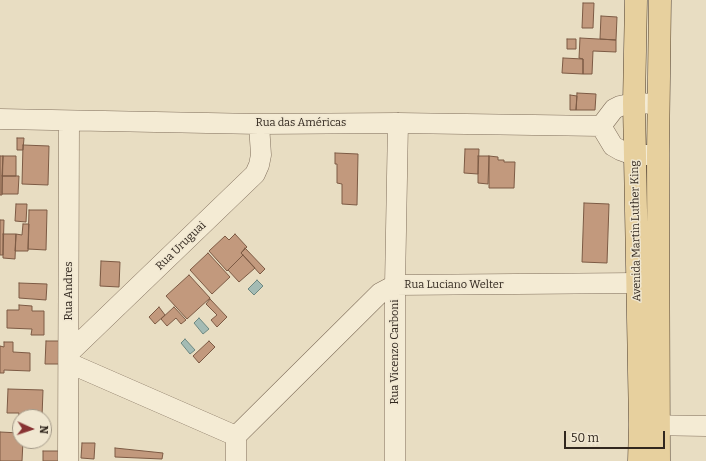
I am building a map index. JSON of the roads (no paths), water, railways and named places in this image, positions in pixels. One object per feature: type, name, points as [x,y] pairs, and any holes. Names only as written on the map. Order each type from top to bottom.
[{"type":"main road","name":"Avenida Martin Luther King","points":[[636,0],[634,155],[637,283],[649,425],[659,461]]},
{"type":"main road","name":"Avenida Martin Luther King","points":[[639,461],[649,425],[658,154],[660,0]]},
{"type":"street","points":[[658,104],[634,103],[620,106],[614,109],[601,126],[613,146],[620,150],[634,155],[658,154]]},
{"type":"street","name":"Rua das Américas","points":[[0,119],[259,124],[398,123],[601,126]]},
{"type":"street","name":"Rua Andres","points":[[68,461],[69,121]]},
{"type":"street","name":"Rua Vicenzo Carboni","points":[[395,461],[395,285],[398,123]]},
{"type":"street","name":"Rua Uruguai","points":[[69,358],[255,174],[261,155],[259,124]]},
{"type":"street","name":"Rua Luciano Welter","points":[[236,436],[380,293],[395,285],[637,283]]},
{"type":"street","points":[[69,358],[236,436],[236,461],[248,461]]},
{"type":"street","points":[[649,425],[706,426]]},
{"type":"water","points":[[257,280],[263,286],[254,295],[248,289]]},
{"type":"water","points":[[199,318],[209,329],[203,334],[194,323]]},
{"type":"water","points":[[185,339],[195,350],[190,354],[181,343]]}]
